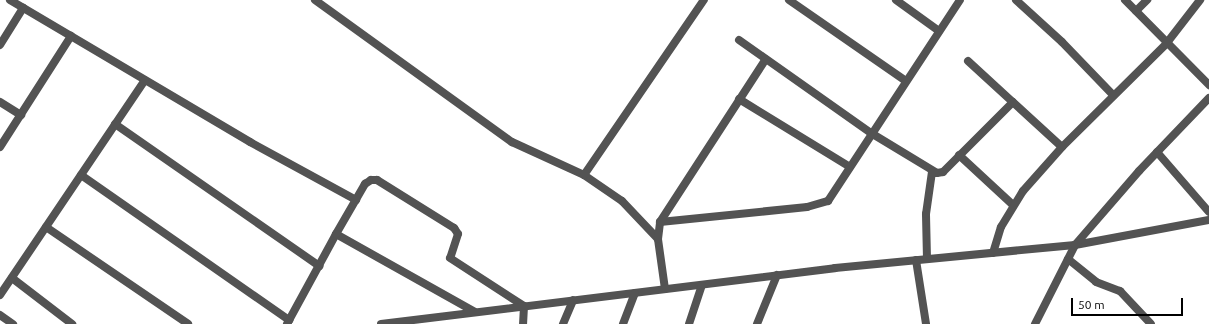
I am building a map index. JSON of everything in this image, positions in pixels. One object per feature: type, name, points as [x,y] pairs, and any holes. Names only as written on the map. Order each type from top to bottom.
[{"type":"street","points":[[10,0],[145,80],[356,200]]},
{"type":"street","points":[[315,0],[512,142],[584,175],[622,201],[658,239]]},
{"type":"street","points":[[584,175],[704,0]]},
{"type":"street","points":[[789,0],[906,81]]},
{"type":"street","points":[[896,0],[939,31]]},
{"type":"street","points":[[660,222],[822,204],[832,196],[871,134],[960,0]]},
{"type":"street","points":[[1016,0],[1062,42],[1113,95]]},
{"type":"street","points":[[1125,0],[1166,44],[1209,85]]},
{"type":"street","points":[[1136,11],[1147,0]]},
{"type":"street","points":[[993,253],[1001,227],[1013,205],[1062,147],[1166,44],[1200,0]]},
{"type":"street","points":[[0,44],[23,8]]},
{"type":"street","points":[[0,147],[71,36]]},
{"type":"street","points":[[740,40],[871,134],[932,172],[942,172],[1013,102]]},
{"type":"street","points":[[665,289],[658,239],[660,222],[766,59]]},
{"type":"street","points":[[968,61],[1062,147]]},
{"type":"street","points":[[0,295],[145,80]]},
{"type":"street","points":[[1035,324],[1075,245],[1157,152],[1209,98]]},
{"type":"street","points":[[740,99],[850,167]]},
{"type":"street","points":[[0,102],[21,115]]},
{"type":"street","points":[[115,124],[319,266]]},
{"type":"street","points":[[1157,152],[1209,212]]},
{"type":"street","points":[[959,156],[1013,205]]},
{"type":"street","points":[[927,259],[926,214],[932,172]]},
{"type":"street","points":[[81,175],[288,322],[365,184],[371,180],[377,180],[454,228],[458,234],[450,258],[524,306]]},
{"type":"street","points":[[381,324],[407,322],[475,312],[777,275],[1075,245],[1209,220]]},
{"type":"street","points":[[46,227],[188,324]]},
{"type":"street","points":[[336,234],[475,312]]},
{"type":"street","points":[[1068,259],[1096,282],[1120,291],[1151,324]]},
{"type":"street","points":[[916,260],[926,324]]},
{"type":"street","points":[[757,324],[777,275]]},
{"type":"street","points":[[12,278],[72,324]]},
{"type":"street","points":[[689,324],[702,285]]},
{"type":"street","points":[[623,324],[635,293]]},
{"type":"street","points":[[562,324],[572,300]]},
{"type":"street","points":[[523,324],[524,306]]},
{"type":"street","points":[[0,315],[13,324]]}]
